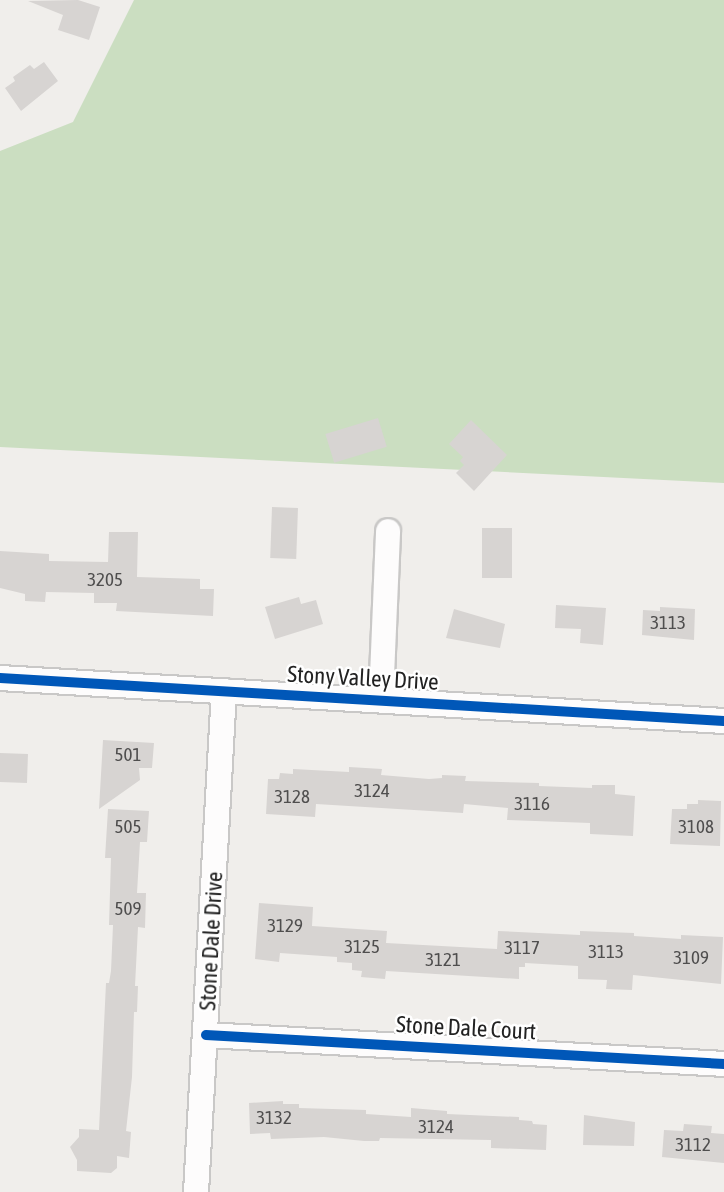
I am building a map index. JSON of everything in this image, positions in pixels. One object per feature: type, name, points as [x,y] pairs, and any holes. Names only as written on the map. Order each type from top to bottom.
[{"type":"street","points":[[380,700],[388,531]]},
{"type":"street","name":"Stony Valley Drive","points":[[0,678],[724,721]]},
{"type":"street","name":"Stone Dale Drive","points":[[196,1192],[224,691]]},
{"type":"street","name":"Stone Dale Court","points":[[206,1035],[724,1064]]},
{"type":"green space","points":[[134,0],[724,0],[724,483],[0,447],[0,151],[73,122]]},
{"type":"building","points":[[78,0],[100,7],[89,40],[58,30],[63,15],[28,1]]},
{"type":"building","points":[[44,62],[58,81],[21,111],[5,88],[15,81],[13,77],[30,65],[34,69]]},
{"type":"building","points":[[378,418],[387,447],[334,463],[325,434]]},
{"type":"building","points":[[471,420],[507,455],[474,491],[456,473],[464,465],[460,461],[463,457],[449,444]]},
{"type":"building","points":[[272,507],[298,508],[296,559],[270,558]]},
{"type":"building","points":[[482,528],[512,528],[512,578],[482,578]]},
{"type":"building","points":[[109,532],[138,532],[137,577],[200,579],[200,589],[214,589],[213,616],[116,611],[117,603],[94,603],[94,593],[46,592],[45,602],[25,601],[25,594],[0,588],[0,551],[49,554],[49,561],[108,562]]},
{"type":"building","points":[[299,597],[301,604],[316,600],[323,624],[275,639],[265,607]]},
{"type":"building","points":[[556,605],[606,608],[603,645],[580,643],[581,629],[555,628]]},
{"type":"building","points":[[660,607],[695,609],[694,640],[642,635],[643,610],[660,611]]},
{"type":"building","points":[[454,609],[505,624],[500,648],[446,638]]},
{"type":"building","points":[[103,740],[154,743],[152,768],[139,768],[140,780],[99,809]]},
{"type":"building","points":[[0,753],[28,754],[27,783],[0,782]]},
{"type":"building","points":[[349,767],[382,769],[381,775],[429,779],[442,778],[442,775],[466,776],[465,781],[539,783],[539,786],[592,788],[592,785],[615,785],[615,794],[635,796],[633,836],[590,834],[590,823],[507,820],[508,808],[464,804],[463,813],[316,804],[315,817],[266,814],[268,779],[279,779],[280,773],[293,774],[293,769],[349,772]]},
{"type":"building","points":[[698,800],[721,801],[720,846],[670,844],[672,809],[687,809],[687,804],[698,804]]},
{"type":"building","points":[[108,809],[149,811],[147,842],[140,842],[137,893],[146,893],[145,928],[138,927],[135,986],[138,986],[137,1012],[134,1012],[132,1077],[126,1131],[131,1132],[129,1158],[117,1156],[117,1168],[111,1173],[77,1171],[77,1160],[70,1147],[79,1137],[79,1129],[99,1130],[106,983],[109,983],[111,971],[113,925],[109,925],[111,858],[105,858]]},
{"type":"building","points":[[259,903],[313,907],[312,926],[387,931],[386,943],[497,949],[498,931],[580,935],[580,931],[634,933],[634,936],[681,939],[681,935],[723,937],[721,984],[633,975],[632,990],[606,989],[607,980],[578,979],[578,966],[525,963],[525,967],[519,967],[519,979],[386,971],[385,979],[361,977],[362,971],[352,970],[352,963],[337,962],[337,957],[280,953],[279,962],[255,959]]},
{"type":"building","points":[[283,1101],[283,1104],[299,1104],[299,1108],[366,1110],[366,1114],[411,1117],[411,1108],[447,1111],[447,1114],[519,1117],[519,1120],[532,1121],[533,1124],[547,1125],[546,1150],[491,1148],[491,1140],[380,1138],[379,1141],[364,1141],[324,1137],[271,1139],[270,1133],[250,1134],[249,1103]]},
{"type":"building","points":[[584,1115],[635,1122],[634,1146],[583,1145]]},
{"type":"building","points":[[684,1124],[712,1126],[711,1133],[724,1134],[724,1163],[662,1157],[664,1130],[683,1131]]},
{"type":"cycle path","points":[[0,678],[724,721]]},
{"type":"cycle path","points":[[206,1035],[724,1064]]}]
